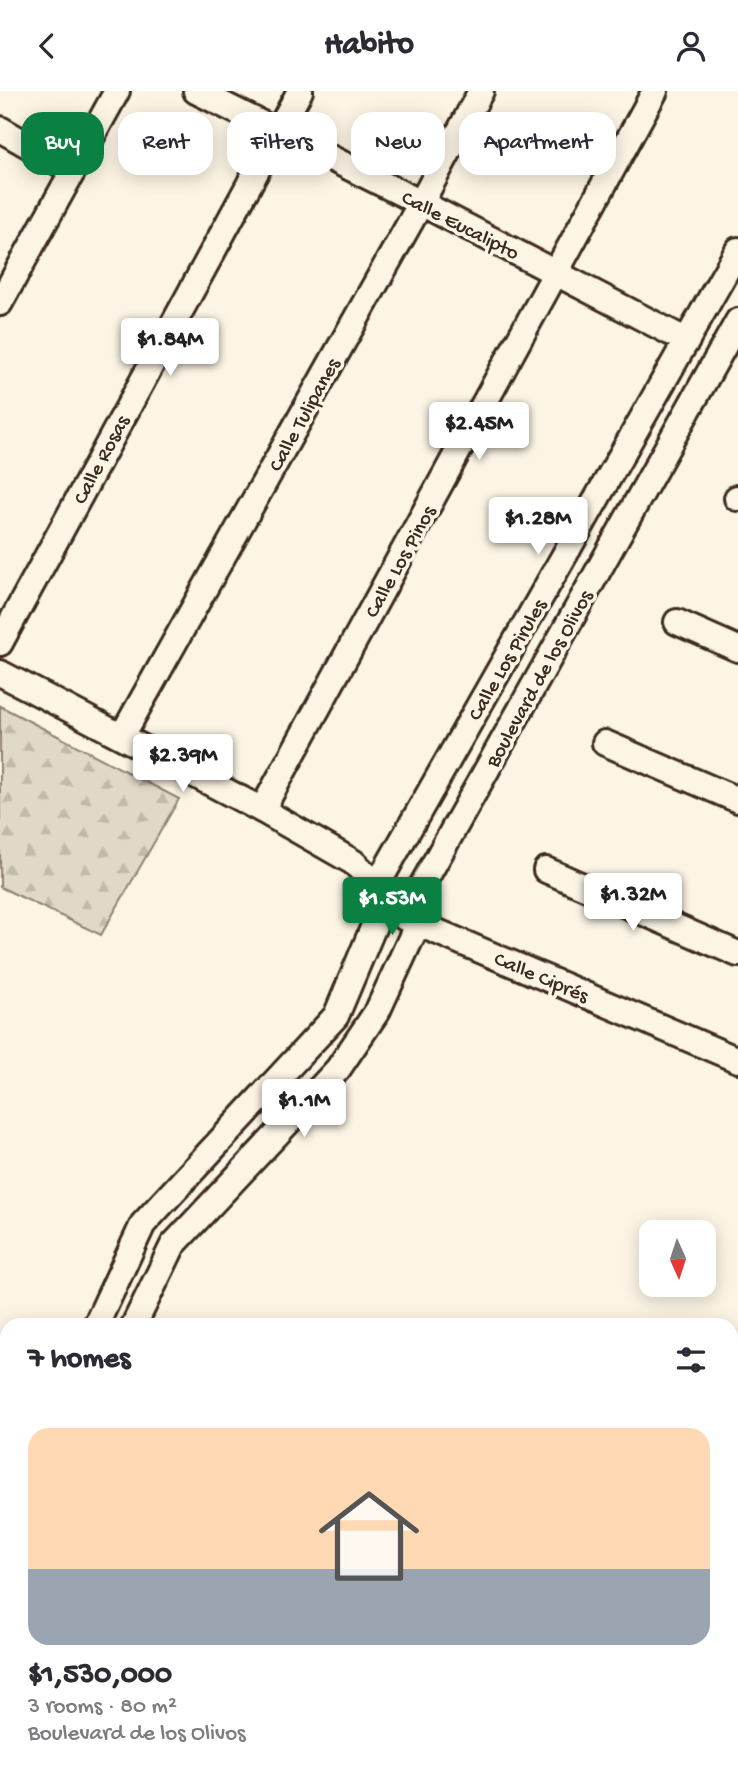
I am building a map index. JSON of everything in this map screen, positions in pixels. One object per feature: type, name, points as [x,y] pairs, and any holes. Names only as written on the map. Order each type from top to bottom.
[{"type":"street","points":[[104,114],[117,91]]},
{"type":"street","name":"Calle Eucalipto","points":[[196,91],[237,112]]},
{"type":"street","name":"Calle Rosas","points":[[288,112],[300,91]]},
{"type":"street","name":"Calle Tulipanes","points":[[122,736],[481,91]]},
{"type":"street","name":"Calle Los Pinos","points":[[262,810],[655,91]]},
{"type":"street","points":[[0,129],[21,141]]},
{"type":"street","name":"Calle Eucalipto","points":[[337,162],[688,341]]},
{"type":"street","points":[[0,303],[70,175]]},
{"type":"street","name":"Calle Rosas","points":[[0,643],[254,175]]},
{"type":"street","name":"Calle Los Pirules","points":[[379,897],[738,250]]},
{"type":"street","name":"Boulevard de los Olivos","points":[[137,1318],[173,1245],[338,1069],[378,1010],[418,923],[420,889],[738,321]]},
{"type":"street","points":[[677,622],[738,649]]},
{"type":"street","name":"Calle Ciprés","points":[[0,673],[262,810],[352,862],[379,897],[418,923],[738,1060]]},
{"type":"street","points":[[606,743],[738,800]]},
{"type":"street","points":[[545,870],[738,954]]},
{"type":"street","points":[[99,1318],[143,1224],[336,1016],[379,897],[420,889]]},
{"type":"green space","points":[[0,706],[179,799],[101,935],[0,887]]}]
